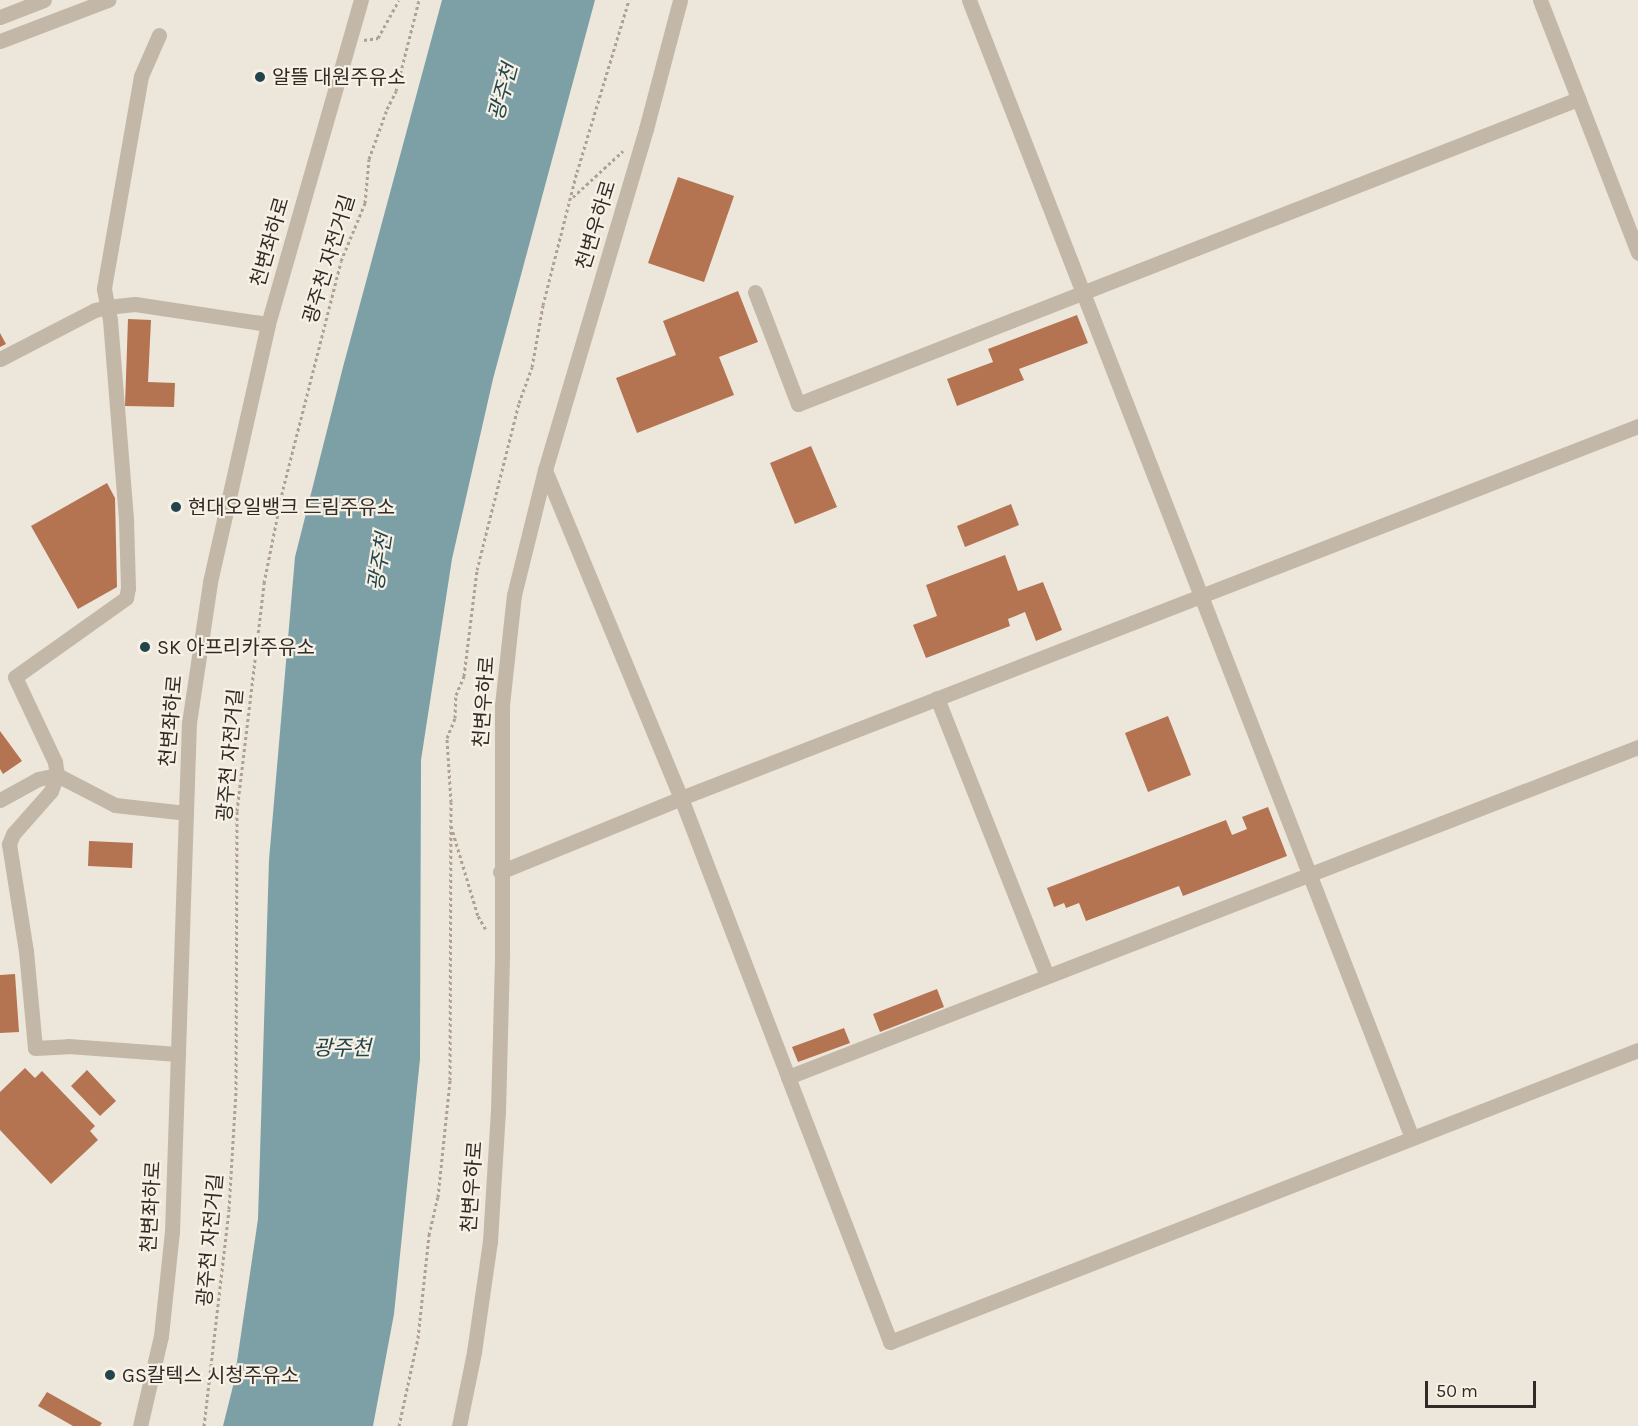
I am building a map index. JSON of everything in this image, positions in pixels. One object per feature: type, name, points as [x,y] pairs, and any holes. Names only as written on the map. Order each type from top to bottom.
[{"type":"street","points":[[0,17],[44,0]]},
{"type":"street","points":[[0,41],[108,0]]},
{"type":"street","name":"천변좌하로","points":[[140,1426],[161,1336],[172,1232],[189,723],[210,582],[268,324],[361,0]]},
{"type":"street","name":"천변우하로","points":[[459,1426],[474,1352],[490,1240],[498,1111],[502,955],[500,872],[502,705],[514,594],[545,470],[646,129],[680,0]]},
{"type":"street","points":[[969,0],[1412,1138]]},
{"type":"street","points":[[1540,0],[1638,254]]},
{"type":"street","points":[[159,35],[141,76],[104,289],[110,320],[126,520],[128,588],[126,598],[15,677],[56,762],[57,775],[51,791],[13,834],[9,844],[26,951],[35,1048],[68,1046],[178,1054]]},
{"type":"street","points":[[755,292],[798,404],[1578,99]]},
{"type":"street","points":[[0,359],[95,310],[107,307],[135,304],[268,324]]},
{"type":"street","points":[[500,872],[681,798],[1638,426]]},
{"type":"street","points":[[545,470],[681,798],[890,1342],[1638,1050]]},
{"type":"street","points":[[937,699],[1047,976]]},
{"type":"street","points":[[788,1077],[1638,747]]},
{"type":"street","points":[[0,800],[38,779],[57,775],[115,804],[186,813]]},
{"type":"path","points":[[350,42],[378,38],[399,0]]},
{"type":"path","name":"광주천 자전거길","points":[[204,1426],[229,1209],[236,1090],[237,811],[264,583],[283,489],[340,261],[364,203],[369,159],[396,91],[419,0]]},
{"type":"path","points":[[572,199],[646,129]]},
{"type":"path","points":[[450,821],[478,916],[502,955]]},
{"type":"water","name":"광주천","points":[[442,0],[595,0],[493,379],[452,559],[421,760],[420,1059],[394,1314],[373,1426],[223,1426],[234,1382],[258,1219],[269,860],[295,557],[343,367]]},
{"type":"building","points":[[678,177],[734,196],[704,282],[648,263]]},
{"type":"building","points":[[738,291],[758,342],[719,357],[734,395],[637,433],[616,378],[676,355],[663,321]]},
{"type":"building","points":[[1077,315],[1088,343],[1019,369],[1024,380],[957,406],[947,379],[993,362],[988,349]]},
{"type":"building","points":[[128,319],[151,320],[148,382],[175,383],[174,407],[125,406]]},
{"type":"building","points":[[0,333],[6,344],[0,347]]},
{"type":"building","points":[[811,446],[837,507],[795,524],[770,463]]},
{"type":"building","points":[[107,483],[115,498],[117,587],[78,609],[31,526]]},
{"type":"building","points":[[1011,504],[1019,525],[965,547],[957,526]]},
{"type":"building","points":[[1005,555],[1018,591],[1043,582],[1062,630],[1036,641],[1025,612],[1008,619],[1010,626],[926,658],[913,625],[937,616],[926,585]]},
{"type":"building","points":[[1168,716],[1191,775],[1148,792],[1125,733]]},
{"type":"building","points":[[0,731],[22,761],[3,774],[0,769]]},
{"type":"building","points":[[1268,807],[1287,856],[1183,896],[1179,886],[1086,921],[1079,903],[1066,908],[1064,903],[1054,907],[1047,888],[1226,820],[1232,835],[1247,829],[1242,817]]},
{"type":"building","points":[[89,841],[133,843],[132,868],[88,866]]},
{"type":"building","points":[[15,974],[19,1032],[0,1033],[0,975]]},
{"type":"building","points":[[937,989],[944,1007],[880,1032],[873,1014]]},
{"type":"building","points":[[844,1028],[850,1043],[798,1062],[792,1047]]},
{"type":"building","points":[[25,1068],[35,1078],[42,1071],[95,1126],[90,1131],[98,1140],[51,1184],[0,1130],[0,1092]]},
{"type":"building","points":[[87,1070],[116,1101],[100,1116],[71,1086]]},
{"type":"building","points":[[47,1392],[102,1423],[100,1426],[73,1426],[38,1406]]},
{"type":"place","name":"알뜰 대원주유소","points":[[260,77]]},
{"type":"place","name":"현대오일뱅크 드림주유소","points":[[176,507]]},
{"type":"place","name":"SK 아프리카주유소","points":[[145,647]]},
{"type":"place","name":"GS칼텍스 시청주유소","points":[[110,1375]]}]
